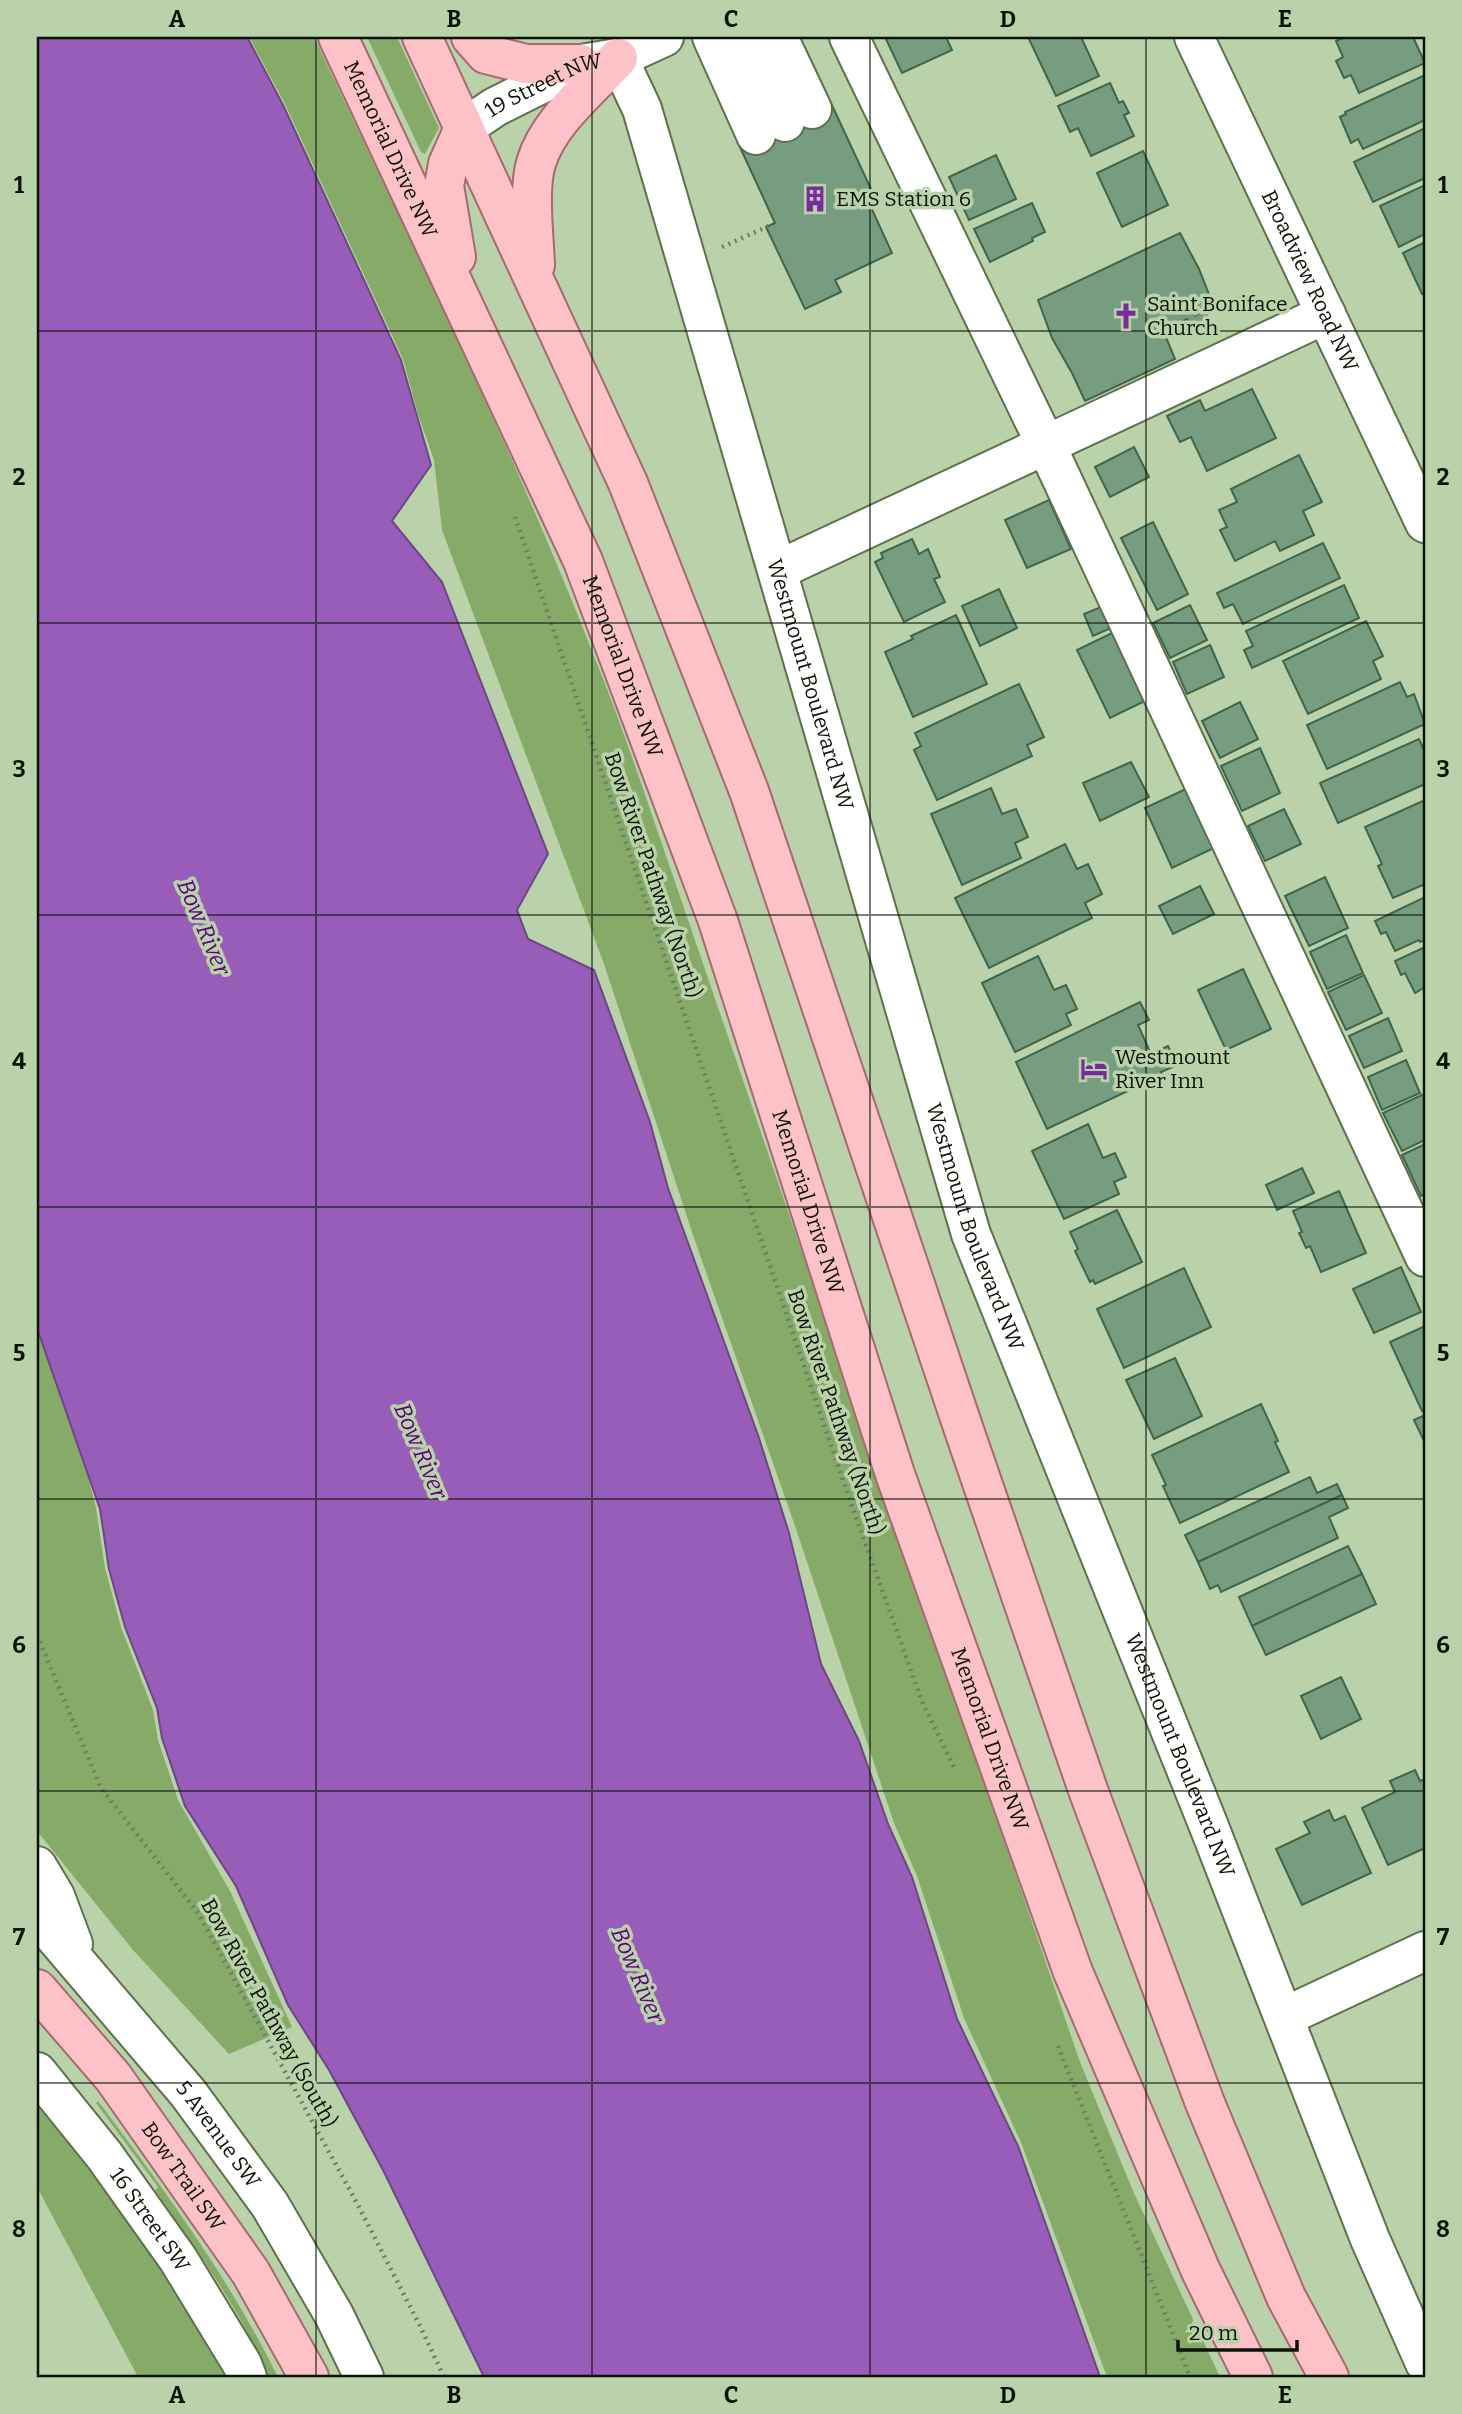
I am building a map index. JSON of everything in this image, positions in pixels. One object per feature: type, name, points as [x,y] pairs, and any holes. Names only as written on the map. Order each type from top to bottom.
[{"type":"main road","name":"Memorial Drive NW","points":[[338,37],[583,561],[713,908],[895,1474],[1073,1972],[1200,2269],[1253,2377]]},
{"type":"main road","points":[[422,37],[628,482],[749,791],[965,1433],[1093,1802],[1205,2103],[1286,2297],[1329,2377]]},
{"type":"main road","points":[[471,37],[486,54],[526,64],[581,64]]},
{"type":"main road","points":[[535,281],[533,187],[536,164],[550,134],[618,58]]},
{"type":"main road","points":[[464,128],[448,164],[444,186],[464,305]]},
{"type":"main road","name":"Bow Trail SW","points":[[37,1989],[113,2077],[251,2273],[309,2377]]},
{"type":"street","name":"19 Street NW","points":[[464,128],[495,107],[581,64],[618,58],[664,37]]},
{"type":"street","points":[[712,37],[784,122]]},
{"type":"street","points":[[746,37],[784,122]]},
{"type":"street","points":[[778,37],[784,122]]},
{"type":"street","points":[[849,37],[1046,445],[1425,1257]]},
{"type":"street","name":"Broadview Road NW","points":[[1194,37],[1425,523]]},
{"type":"street","name":"Westmount Boulevard NW","points":[[618,58],[642,109],[971,1234],[1370,2239],[1425,2363]]},
{"type":"street","points":[[778,570],[1326,314]]},
{"type":"street","points":[[37,1866],[55,1896],[82,1969]]},
{"type":"street","name":"5 Avenue SW","points":[[37,1916],[188,2093],[270,2205],[334,2315],[364,2377]]},
{"type":"street","points":[[1284,2017],[1425,1951]]},
{"type":"street","name":"16 Street SW","points":[[37,2072],[103,2155],[178,2259],[242,2364],[247,2377]]},
{"type":"path","points":[[725,245],[771,225]]},
{"type":"path","points":[[1196,315],[1201,325]]},
{"type":"path","name":"Bow River Pathway (North)","points":[[513,511],[848,1495],[923,1704],[940,1738]]},
{"type":"path","name":"Bow River Pathway (South)","points":[[37,1635],[101,1788],[198,1913],[358,2205],[443,2377]]},
{"type":"green space","points":[[249,37],[314,37],[460,346],[564,581],[608,690],[640,780],[1080,2062],[1133,2191],[1220,2377],[1107,2377],[1022,2145],[964,2018],[917,1876],[894,1823],[794,1523],[693,1235],[604,964],[442,530],[434,460],[403,359],[284,102]]},
{"type":"green space","points":[[367,37],[397,37],[439,128],[425,154],[421,152]]},
{"type":"green space","points":[[37,1309],[60,1364],[96,1508],[105,1568],[121,1627],[153,1710],[158,1740],[178,1800],[231,1893],[292,2027],[229,2054],[133,1950],[37,1831]]},
{"type":"green space","points":[[37,2093],[162,2262],[223,2367],[226,2377],[138,2377],[37,2187]]},
{"type":"green space","points":[[98,2101],[217,2269],[278,2377],[267,2377],[232,2305],[155,2190],[158,2187],[96,2103]]},
{"type":"water","name":"Bow River","points":[[37,37],[247,37],[283,105],[401,360],[431,465],[392,521],[442,582],[548,854],[517,910],[528,939],[594,970],[650,1122],[668,1188],[758,1435],[789,1533],[821,1664],[859,1741],[888,1824],[912,1877],[957,2019],[1018,2146],[1100,2377],[484,2377],[383,2170],[329,2070],[288,2005],[236,1886],[185,1806],[162,1738],[157,1708],[125,1627],[109,1569],[100,1509],[37,1328]]},
{"type":"building","points":[[885,37],[946,37],[952,50],[902,73]]},
{"type":"building","points":[[1028,37],[1081,37],[1099,76],[1056,96]]},
{"type":"building","points":[[1345,37],[1413,37],[1425,63],[1359,93],[1351,75],[1344,78],[1336,61],[1343,57],[1336,41]]},
{"type":"building","points":[[1425,75],[1425,120],[1363,149],[1358,139],[1351,143],[1340,117],[1346,114],[1345,112]]},
{"type":"building","points":[[1110,83],[1119,103],[1123,101],[1129,113],[1124,115],[1134,136],[1091,156],[1078,128],[1070,132],[1058,106]]},
{"type":"building","name":"EMS Station 6","points":[[830,101],[871,189],[864,192],[892,253],[835,280],[841,292],[805,309],[766,227],[775,223],[738,143]]},
{"type":"building","points":[[1425,128],[1425,178],[1373,202],[1354,162]]},
{"type":"building","points":[[1143,151],[1168,205],[1122,227],[1097,173]]},
{"type":"building","points":[[996,155],[1016,199],[969,220],[949,177]]},
{"type":"building","points":[[1425,185],[1425,234],[1399,247],[1380,206]]},
{"type":"building","points":[[1032,203],[1045,232],[1032,238],[1033,241],[990,262],[974,229]]},
{"type":"building","name":"Saint Boniface Church","points":[[1180,233],[1199,269],[1214,307],[1205,311],[1209,319],[1191,327],[1187,319],[1163,330],[1175,359],[1085,401],[1052,338],[1038,300]]},
{"type":"building","points":[[1425,242],[1425,292],[1422,294],[1403,253]]},
{"type":"building","points":[[1252,389],[1276,438],[1207,471],[1191,437],[1180,442],[1167,416],[1200,400],[1205,411]]},
{"type":"building","points":[[1134,447],[1149,477],[1110,497],[1095,467]]},
{"type":"building","points":[[1299,455],[1322,502],[1303,511],[1314,535],[1280,551],[1275,541],[1235,561],[1220,530],[1227,527],[1219,510],[1237,502],[1231,489]]},
{"type":"building","points":[[1049,500],[1071,549],[1027,568],[1005,520]]},
{"type":"building","points":[[1153,522],[1188,594],[1157,610],[1121,538]]},
{"type":"building","points":[[912,539],[919,554],[928,549],[940,577],[934,579],[945,602],[904,622],[875,562],[883,558],[881,553]]},
{"type":"building","points":[[1323,543],[1340,578],[1243,624],[1233,604],[1224,608],[1217,593]]},
{"type":"building","points":[[1344,585],[1359,618],[1252,668],[1244,650],[1253,646],[1246,631]]},
{"type":"building","points":[[999,589],[1017,628],[980,646],[962,606]]},
{"type":"building","points":[[1190,605],[1207,640],[1170,658],[1153,623]]},
{"type":"building","points":[[1101,607],[1111,628],[1093,636],[1084,614]]},
{"type":"building","points":[[956,615],[987,684],[913,717],[885,652],[913,639],[911,636]]},
{"type":"building","points":[[1366,621],[1383,656],[1373,661],[1381,679],[1308,714],[1283,661]]},
{"type":"building","points":[[1114,632],[1147,700],[1110,718],[1077,650]]},
{"type":"building","points":[[1210,645],[1224,677],[1187,694],[1173,662]]},
{"type":"building","points":[[1400,682],[1407,697],[1414,694],[1425,724],[1327,769],[1307,725]]},
{"type":"building","points":[[1019,684],[1044,737],[1027,745],[1032,756],[937,800],[914,750],[921,746],[915,733]]},
{"type":"building","points":[[1240,702],[1258,739],[1220,758],[1202,721]]},
{"type":"building","points":[[1419,739],[1425,753],[1425,784],[1338,823],[1320,783]]},
{"type":"building","points":[[1260,748],[1280,793],[1242,811],[1221,766]]},
{"type":"building","points":[[1131,762],[1149,797],[1100,821],[1083,783]]},
{"type":"building","points":[[1190,787],[1218,846],[1172,868],[1145,808]]},
{"type":"building","points":[[991,788],[1002,814],[1016,809],[1028,837],[1015,843],[1021,858],[962,885],[931,814]]},
{"type":"building","points":[[1425,800],[1425,884],[1393,898],[1378,866],[1382,864],[1365,827]]},
{"type":"building","points":[[1284,809],[1301,844],[1265,861],[1248,826]]},
{"type":"building","points":[[1065,844],[1077,869],[1088,864],[1102,894],[1085,903],[1092,918],[989,968],[955,898]]},
{"type":"building","points":[[1325,877],[1348,928],[1309,946],[1285,896]]},
{"type":"building","points":[[1200,886],[1214,914],[1173,934],[1159,906]]},
{"type":"building","points":[[1425,897],[1425,940],[1395,951],[1386,932],[1381,934],[1375,921]]},
{"type":"building","points":[[1346,935],[1363,973],[1327,989],[1310,952]]},
{"type":"building","points":[[1425,947],[1425,987],[1415,993],[1405,973],[1401,975],[1395,961]]},
{"type":"building","points":[[1038,956],[1054,990],[1066,985],[1077,1009],[1066,1014],[1071,1025],[1015,1052],[982,983]]},
{"type":"building","points":[[1243,969],[1271,1029],[1226,1050],[1198,990]]},
{"type":"building","points":[[1364,975],[1382,1013],[1346,1030],[1328,992]]},
{"type":"building","name":"Westmount River Inn","points":[[1140,1002],[1149,1020],[1138,1025],[1151,1054],[1168,1046],[1177,1065],[1161,1072],[1162,1075],[1047,1129],[1016,1062]]},
{"type":"building","points":[[1388,1018],[1402,1051],[1364,1068],[1349,1036]]},
{"type":"building","points":[[1406,1060],[1420,1093],[1382,1110],[1368,1077]]},
{"type":"building","points":[[1424,1094],[1425,1140],[1402,1151],[1383,1113]]},
{"type":"building","points":[[1088,1124],[1103,1158],[1115,1153],[1126,1177],[1114,1182],[1119,1194],[1064,1219],[1032,1151]]},
{"type":"building","points":[[1425,1144],[1425,1194],[1421,1196],[1402,1155]]},
{"type":"building","points":[[1302,1168],[1314,1193],[1277,1210],[1266,1185]]},
{"type":"building","points":[[1339,1191],[1366,1253],[1321,1272],[1310,1246],[1306,1248],[1299,1233],[1302,1232],[1293,1211]]},
{"type":"building","points":[[1117,1210],[1142,1262],[1095,1284],[1093,1280],[1090,1282],[1075,1251],[1078,1249],[1070,1232]]},
{"type":"building","points":[[1401,1267],[1421,1312],[1374,1333],[1353,1289]]},
{"type":"building","points":[[1184,1268],[1211,1327],[1124,1368],[1097,1309]]},
{"type":"building","points":[[1425,1326],[1425,1410],[1422,1411],[1390,1342]]},
{"type":"building","points":[[1175,1358],[1202,1416],[1154,1439],[1126,1380]]},
{"type":"building","points":[[1261,1404],[1289,1472],[1180,1523],[1152,1455]]},
{"type":"building","points":[[1425,1415],[1425,1443],[1414,1420]]},
{"type":"building","points":[[1310,1477],[1317,1493],[1337,1484],[1342,1495],[1198,1562],[1185,1535]]},
{"type":"building","points":[[1342,1495],[1348,1508],[1329,1517],[1338,1538],[1221,1592],[1218,1585],[1210,1589],[1198,1562]]},
{"type":"building","points":[[1348,1546],[1362,1574],[1252,1626],[1239,1597]]},
{"type":"building","points":[[1362,1574],[1376,1604],[1266,1655],[1252,1626]]},
{"type":"building","points":[[1341,1677],[1361,1719],[1321,1739],[1301,1696]]},
{"type":"building","points":[[1415,1770],[1420,1781],[1425,1779],[1425,1848],[1388,1865],[1362,1808],[1395,1792],[1390,1781]]},
{"type":"building","points":[[1329,1810],[1334,1821],[1345,1816],[1371,1873],[1302,1905],[1276,1849],[1310,1833],[1304,1822]]},
{"type":"place","name":"EMS Station 6","points":[[815,199]]},
{"type":"place","name":"Saint Boniface Church","points":[[1126,316]]},
{"type":"place","name":"Westmount River Inn","points":[[1094,1069]]}]
